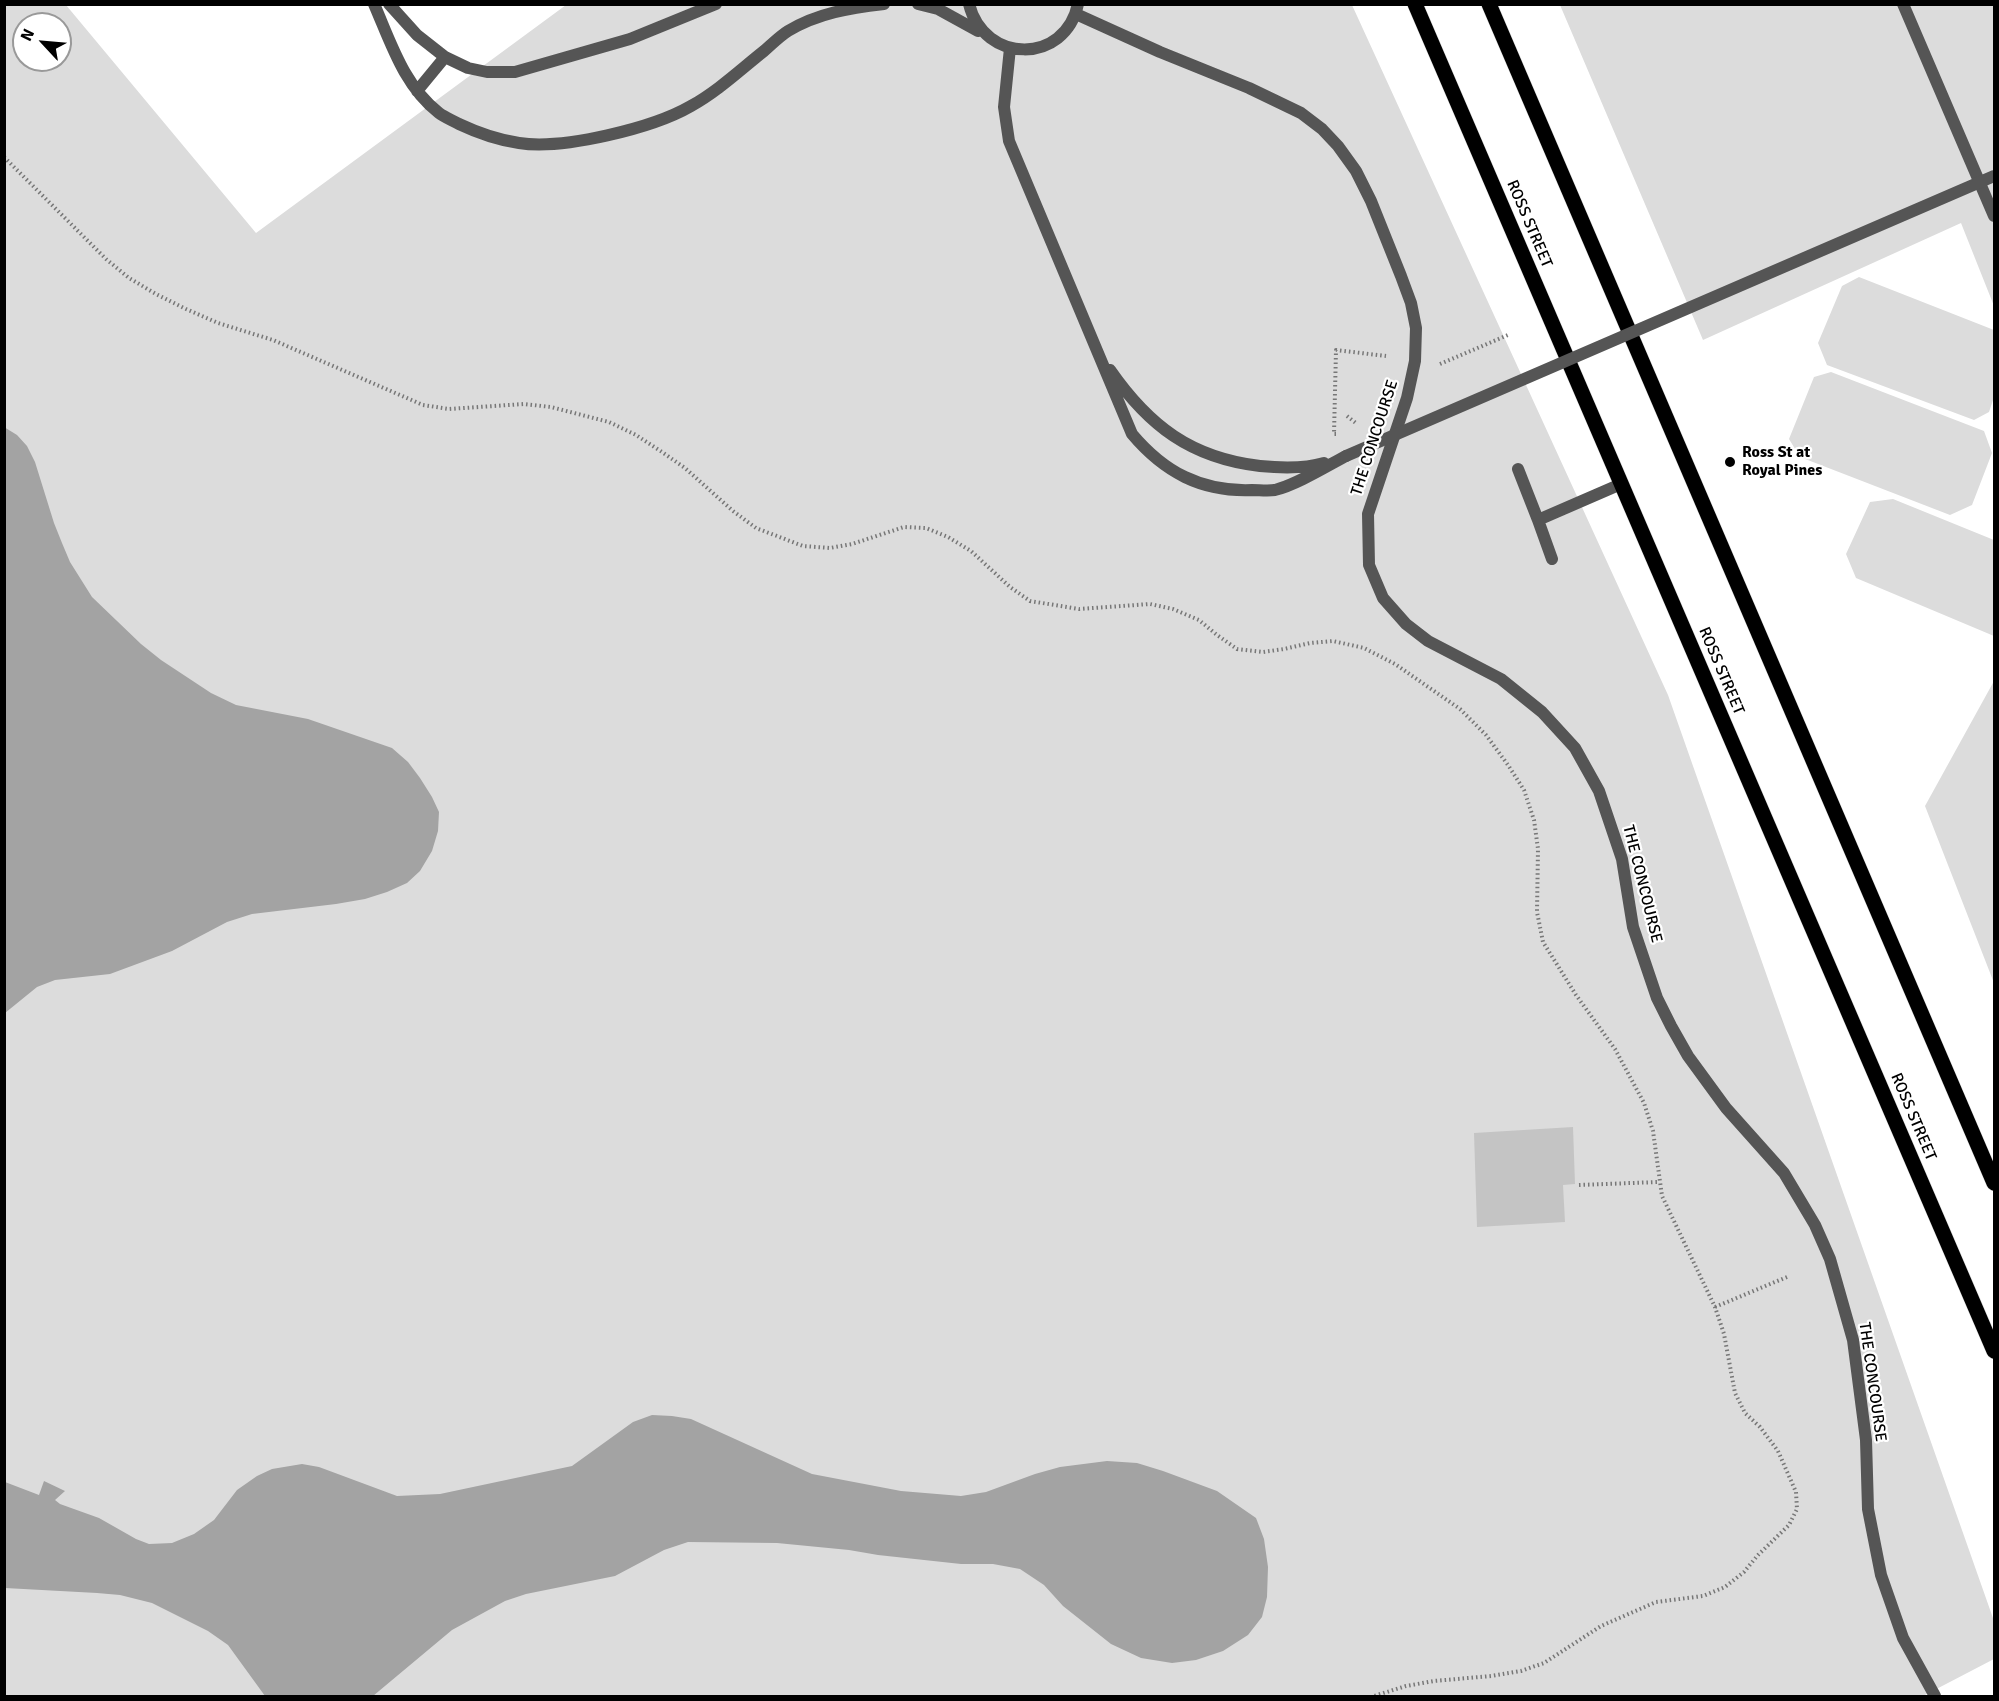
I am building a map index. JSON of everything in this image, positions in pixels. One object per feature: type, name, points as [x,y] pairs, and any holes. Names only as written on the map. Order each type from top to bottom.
[{"type":"main road","name":"ROSS STREET","points":[[1415,4],[1995,1351]]},
{"type":"main road","points":[[1489,4],[1995,1183]]},
{"type":"street","points":[[374,4],[404,73],[417,91],[440,114],[491,137],[538,144],[586,140],[649,125],[688,108],[711,94],[787,31],[824,14],[884,4]]},
{"type":"street","points":[[389,4],[417,34],[445,57],[468,68],[488,72],[515,72],[630,39],[716,4]]},
{"type":"street","points":[[918,4],[938,9],[1010,48],[1029,50],[1049,44],[1065,32],[1077,9]]},
{"type":"street","points":[[969,4],[973,18],[987,37]]},
{"type":"street","points":[[1903,4],[1995,216]]},
{"type":"street","name":"THE CONCOURSE","points":[[1077,9],[1160,52],[1249,88],[1301,113],[1322,129],[1356,171],[1371,201],[1401,276],[1411,303],[1416,327],[1415,361],[1407,399],[1368,514],[1369,565],[1383,598],[1406,624],[1428,641],[1501,679],[1542,712],[1575,748],[1599,791],[1622,859],[1633,927],[1657,998],[1688,1056],[1726,1108],[1784,1173],[1815,1225],[1830,1259],[1852,1340],[1866,1440],[1868,1509],[1881,1575],[1903,1638],[1935,1696]]},
{"type":"street","points":[[1010,48],[1004,107],[1009,141],[1132,434],[1149,454],[1176,473],[1205,485],[1237,491],[1275,490],[1315,473],[1346,456],[1995,176]]},
{"type":"street","points":[[417,91],[445,57]]},
{"type":"street","points":[[1101,357],[1137,405],[1164,429],[1186,444],[1212,456],[1240,464],[1280,468],[1316,465],[1346,456]]},
{"type":"street","points":[[1518,469],[1552,559]]},
{"type":"street","points":[[1538,520],[1621,484]]},
{"type":"path","points":[[4,157],[106,259],[129,278],[186,309],[218,323],[273,340],[423,405],[449,409],[524,404],[580,413],[609,422],[636,435],[685,468],[749,522],[778,538],[803,546],[830,548],[852,544],[904,527],[926,528],[948,537],[970,551],[1010,587],[1030,601],[1079,609],[1150,604],[1173,609],[1199,620],[1237,649],[1263,652],[1333,641],[1364,648],[1395,664],[1460,709],[1486,735],[1524,790],[1534,820],[1538,849],[1537,912],[1543,942],[1558,969],[1615,1049],[1644,1103],[1653,1131],[1658,1182],[1666,1204],[1715,1307],[1724,1334],[1736,1393],[1745,1413],[1760,1427],[1778,1451],[1796,1492],[1797,1509],[1789,1525],[1744,1572],[1725,1587],[1703,1596],[1656,1602],[1601,1626],[1544,1663],[1521,1671],[1434,1681],[1406,1686],[1374,1696]]},
{"type":"path","points":[[1438,365],[1508,335]]},
{"type":"path","points":[[1334,429],[1336,350],[1386,356]]},
{"type":"path","points":[[1579,1185],[1658,1182]]},
{"type":"path","points":[[1715,1307],[1787,1277]]},
{"type":"shaded area","points":[[5,5],[66,5],[72,12],[12,12],[12,72],[72,72],[72,12],[256,233],[566,5],[1352,5],[1668,695],[1994,1621],[1994,1659],[1923,1696],[5,1696]]},
{"type":"shaded area","points":[[1560,5],[1994,5],[1994,306],[1961,223],[1703,340]]},
{"type":"shaded area","points":[[1859,277],[1994,330],[1994,397],[1989,412],[1974,420],[1827,365],[1818,343],[1842,286]]},
{"type":"shaded area","points":[[1831,372],[1984,431],[1992,453],[1972,505],[1950,515],[1800,457],[1789,439],[1814,377]]},
{"type":"shaded area","points":[[4,427],[17,435],[27,446],[35,462],[54,523],[70,562],[92,597],[141,644],[211,693],[236,705],[308,719],[392,748],[408,762],[432,797],[439,812],[438,831],[432,851],[420,871],[407,883],[365,899],[252,914],[227,922],[172,951],[110,974],[55,980],[37,987],[5,1013]]},
{"type":"shaded area","points":[[1893,499],[1994,540],[1994,636],[1856,578],[1846,554],[1870,502]]},
{"type":"shaded area","points":[[1994,681],[1994,983],[1925,806]]},
{"type":"shaded area","points":[[652,1415],[691,1419],[812,1474],[901,1491],[961,1496],[986,1492],[1060,1467],[1107,1461],[1137,1463],[1163,1471],[1217,1491],[1256,1518],[1264,1539],[1268,1567],[1267,1597],[1262,1617],[1248,1635],[1223,1651],[1196,1660],[1172,1663],[1141,1658],[1111,1644],[1063,1606],[1044,1585],[1020,1569],[993,1564],[961,1564],[777,1543],[688,1542],[664,1550],[615,1576],[526,1594],[505,1601],[452,1630],[373,1696],[265,1696],[228,1645],[208,1631],[152,1603],[120,1595],[5,1588],[5,1482],[39,1495],[44,1481],[65,1491],[55,1500],[60,1504],[99,1518],[149,1544],[172,1543],[194,1534],[214,1520],[237,1490],[272,1469],[302,1464],[319,1467],[397,1496],[440,1494],[572,1466],[633,1422]]},
{"type":"building","points":[[1573,1127],[1575,1184],[1563,1185],[1565,1222],[1477,1227],[1474,1133]]},
{"type":"place","name":"Ross St at Royal Pines","points":[[1730,462]]}]
